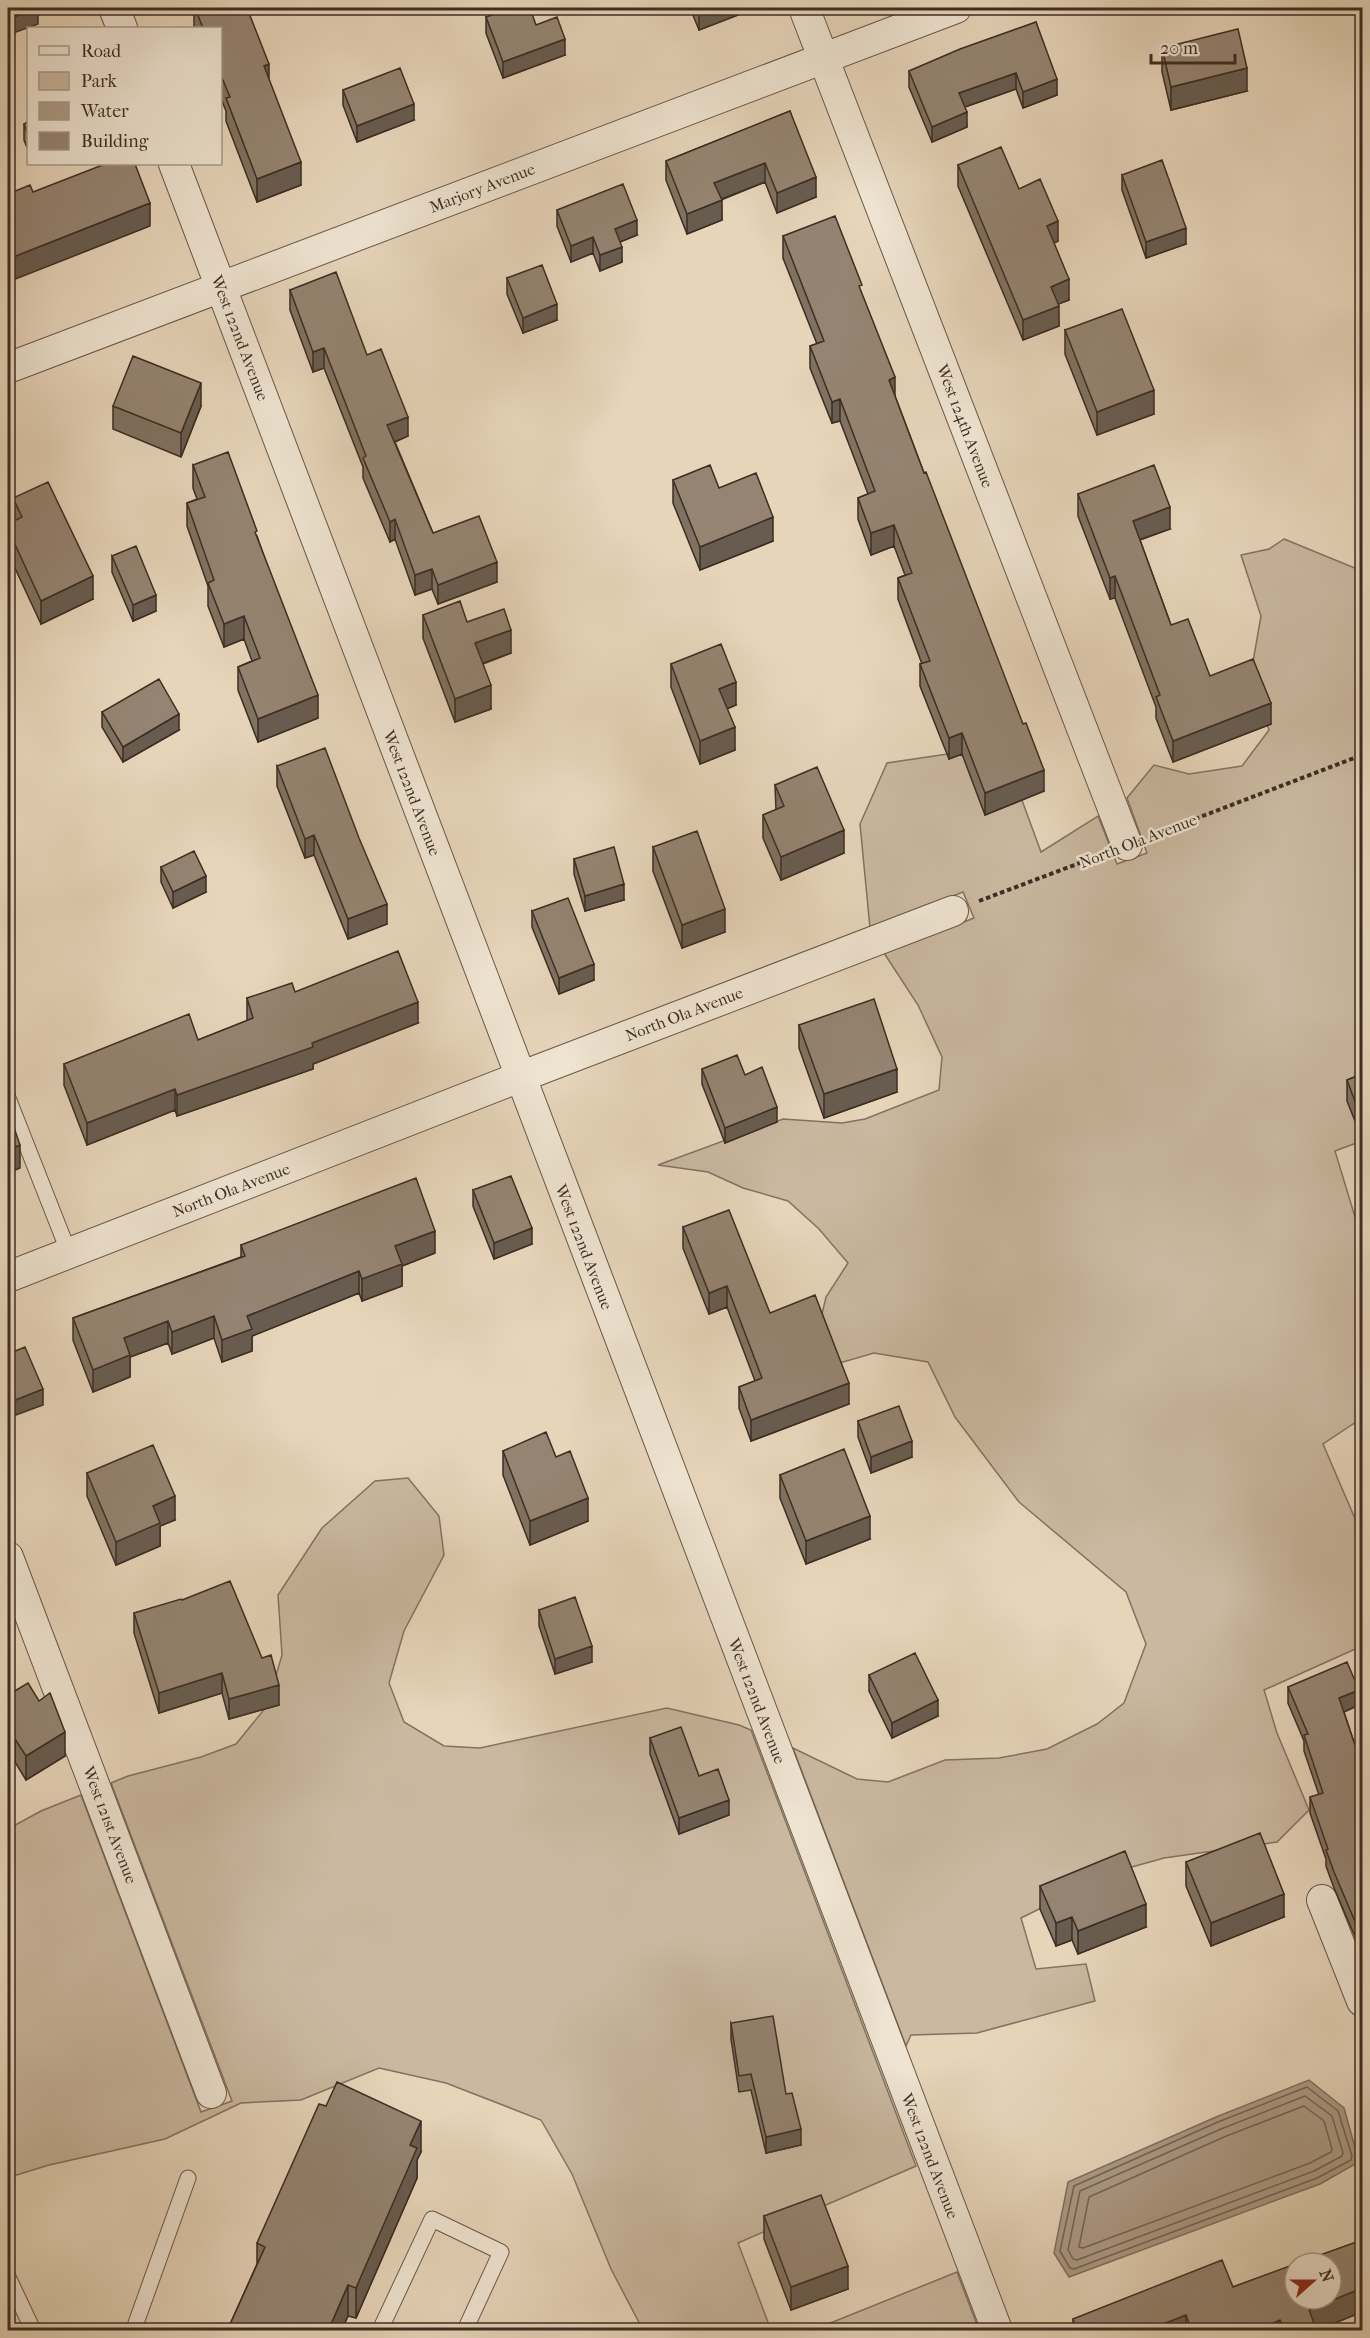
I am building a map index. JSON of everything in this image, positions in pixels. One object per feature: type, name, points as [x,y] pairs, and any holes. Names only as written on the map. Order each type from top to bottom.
[{"type":"street","points":[[114,8],[122,27]]},
{"type":"street","name":"West 124th Avenue","points":[[804,8],[1127,845]]},
{"type":"street","name":"Marjory Avenue","points":[[8,368],[956,8]]},
{"type":"street","name":"West 122nd Avenue","points":[[174,165],[997,2331]]},
{"type":"street","name":"North Ola Avenue","points":[[8,1277],[953,911]]},
{"type":"street","name":"West 121st Avenue","points":[[8,1557],[212,2093]]},
{"type":"street","points":[[1322,1900],[1362,2001]]},
{"type":"lane","points":[[8,1098],[69,1253]]},
{"type":"lane","points":[[138,2331],[136,2323],[188,2178]]},
{"type":"lane","points":[[380,2331],[432,2219],[501,2252],[465,2331]]},
{"type":"lane","points":[[8,2277],[33,2331]]},
{"type":"path","name":"North Ola Avenue","points":[[953,911],[1362,755]]},
{"type":"green space","points":[[1284,539],[1357,569],[1362,568],[1362,1141],[1335,1151],[1362,1240],[1362,1418],[1323,1444],[1362,1535],[1362,1646],[1264,1690],[1277,1733],[1309,1810],[1277,1842],[1164,1858],[1114,1872],[1021,1918],[1036,1969],[1086,1964],[1095,2001],[977,2033],[911,2035],[906,2046],[793,1748],[857,1779],[888,1782],[945,1760],[999,1758],[1047,1749],[1097,1724],[1124,1703],[1146,1644],[1126,1592],[1019,1502],[955,1417],[928,1362],[874,1353],[833,1365],[813,1352],[826,1297],[848,1263],[819,1229],[788,1201],[743,1188],[708,1172],[658,1165],[783,1119],[842,1123],[865,1119],[939,1090],[942,1057],[918,1005],[884,953],[974,918],[963,892],[870,928],[860,824],[887,763],[968,751],[1012,773],[1041,852],[1098,816],[1117,864],[1147,853],[1127,798],[1154,765],[1189,774],[1242,766],[1269,730],[1251,673],[1261,616],[1241,555],[1269,549]]},
{"type":"green space","points":[[408,1478],[439,1516],[444,1555],[404,1631],[389,1683],[404,1722],[444,1746],[480,1748],[667,1708],[751,1730],[916,2166],[738,2243],[771,2330],[643,2330],[611,2269],[572,2174],[541,2120],[446,2083],[379,2068],[301,2100],[241,2103],[165,2139],[49,2165],[10,2177],[8,2170],[8,1829],[41,1811],[81,1795],[201,2112],[232,2101],[111,1783],[128,1776],[201,1757],[236,1744],[267,1706],[282,1655],[278,1595],[322,1528],[375,1481]]},
{"type":"green space","points":[[957,2272],[979,2330],[813,2330]]},
{"type":"water","points":[[1309,2080],[1344,2108],[1359,2162],[1320,2184],[1069,2277],[1054,2253],[1068,2182],[1216,2117]]},
{"type":"building","points":[[8,8],[38,8],[8,19]]},
{"type":"building","points":[[195,8],[247,8],[269,64],[264,66],[301,162],[257,179],[226,98],[230,97],[222,78],[222,27],[203,27]]},
{"type":"building","points":[[512,8],[530,8],[536,25],[557,17],[565,39],[503,62],[486,17]]},
{"type":"building","points":[[1036,22],[1057,79],[1023,92],[1016,73],[959,93],[967,112],[932,127],[909,71],[960,49]]},
{"type":"building","points":[[1238,29],[1247,68],[1171,87],[1162,48]]},
{"type":"building","points":[[400,68],[414,104],[357,126],[343,90]]},
{"type":"building","points":[[790,111],[816,177],[777,193],[765,163],[714,183],[722,200],[687,214],[666,161]]},
{"type":"building","points":[[1001,147],[1019,189],[1040,179],[1058,221],[1047,226],[1069,279],[1051,287],[1059,306],[1023,320],[958,165]]},
{"type":"building","points":[[1162,160],[1186,228],[1146,242],[1122,175]]},
{"type":"building","points":[[102,165],[135,165],[150,203],[8,259],[8,194],[30,185],[33,192]]},
{"type":"building","points":[[623,184],[637,220],[615,229],[622,247],[600,255],[593,237],[571,246],[557,210]]},
{"type":"building","points":[[835,216],[862,285],[859,286],[895,377],[889,380],[924,473],[926,472],[1023,724],[1026,723],[1044,770],[985,793],[962,733],[949,738],[920,664],[930,661],[898,578],[912,573],[894,525],[871,533],[858,498],[875,491],[840,399],[832,402],[810,346],[824,341],[783,236]]},
{"type":"building","points":[[542,265],[557,304],[523,318],[507,278]]},
{"type":"building","points":[[336,272],[367,355],[381,349],[408,417],[387,425],[433,533],[479,516],[497,562],[438,585],[432,569],[415,575],[395,519],[390,522],[363,458],[366,456],[324,348],[313,352],[290,290]]},
{"type":"building","points":[[1122,309],[1154,390],[1097,412],[1065,330]]},
{"type":"building","points":[[133,356],[201,383],[181,433],[113,406]]},
{"type":"building","points":[[228,452],[257,531],[255,532],[318,695],[258,719],[238,667],[260,658],[244,616],[224,624],[208,583],[214,580],[187,503],[205,497],[193,465]]},
{"type":"building","points":[[710,465],[719,488],[756,473],[773,517],[700,547],[673,480]]},
{"type":"building","points":[[1154,465],[1170,507],[1133,521],[1171,625],[1188,619],[1210,676],[1253,659],[1271,703],[1173,741],[1156,697],[1160,695],[1115,576],[1110,578],[1078,494]]},
{"type":"building","points":[[48,482],[93,576],[41,601],[8,529],[8,524],[22,517],[13,498]]},
{"type":"building","points":[[136,546],[156,595],[133,605],[112,556]]},
{"type":"building","points":[[460,601],[467,622],[504,609],[511,630],[475,643],[491,685],[455,699],[423,615]]},
{"type":"building","points":[[721,644],[736,682],[719,689],[735,727],[700,741],[671,664]]},
{"type":"building","points":[[159,679],[179,714],[123,747],[102,712]]},
{"type":"building","points":[[325,748],[387,904],[348,919],[314,835],[305,839],[277,766]]},
{"type":"building","points":[[817,767],[844,830],[781,857],[763,815],[784,806],[775,785]]},
{"type":"building","points":[[697,831],[725,909],[682,925],[653,847]]},
{"type":"building","points":[[614,847],[624,884],[585,896],[574,859]]},
{"type":"building","points":[[194,851],[206,876],[173,892],[161,867]]},
{"type":"building","points":[[568,898],[594,964],[559,978],[532,911]]},
{"type":"building","points":[[398,951],[418,1002],[312,1043],[313,1047],[177,1095],[175,1089],[87,1123],[64,1064],[189,1014],[198,1040],[253,1018],[247,998],[292,983],[295,992]]},
{"type":"building","points":[[874,999],[897,1069],[824,1094],[799,1025]]},
{"type":"building","points":[[737,1055],[745,1075],[762,1067],[777,1107],[725,1128],[702,1069]]},
{"type":"building","points":[[1362,1074],[1362,1120],[1347,1080]]},
{"type":"building","points":[[8,1110],[20,1145],[8,1150]]},
{"type":"building","points":[[1362,1124],[1362,1142],[1356,1126]]},
{"type":"building","points":[[511,1176],[532,1228],[494,1243],[473,1190]]},
{"type":"building","points":[[416,1178],[435,1231],[395,1246],[402,1264],[362,1279],[359,1271],[247,1316],[252,1329],[222,1340],[214,1316],[172,1332],[168,1321],[124,1338],[130,1355],[93,1370],[73,1318],[245,1256],[241,1245]]},
{"type":"building","points":[[729,1210],[770,1313],[815,1295],[849,1383],[751,1420],[739,1387],[762,1378],[727,1286],[709,1293],[683,1227]]},
{"type":"building","points":[[25,1347],[43,1389],[8,1403],[8,1354]]},
{"type":"building","points":[[899,1406],[912,1441],[871,1457],[858,1421]]},
{"type":"building","points":[[546,1432],[556,1457],[570,1451],[588,1498],[530,1521],[503,1451]]},
{"type":"building","points":[[153,1445],[175,1496],[153,1506],[160,1523],[116,1542],[87,1473]]},
{"type":"building","points":[[844,1449],[870,1516],[806,1541],[780,1475]]},
{"type":"building","points":[[230,1581],[262,1658],[271,1655],[279,1685],[229,1699],[222,1673],[159,1693],[134,1613],[182,1600]]},
{"type":"building","points":[[575,1597],[592,1646],[555,1659],[539,1610]]},
{"type":"building","points":[[915,1653],[938,1700],[892,1723],[869,1675]]},
{"type":"building","points":[[1347,1662],[1359,1690],[1339,1698],[1362,1766],[1362,1938],[1334,1872],[1310,1797],[1323,1793],[1304,1735],[1308,1734],[1288,1687]]},
{"type":"building","points":[[28,1683],[39,1701],[50,1693],[65,1732],[26,1756],[15,1739],[8,1744],[8,1695]]},
{"type":"building","points":[[681,1727],[699,1776],[718,1769],[729,1800],[679,1818],[650,1738]]},
{"type":"building","points":[[1260,1833],[1284,1894],[1211,1923],[1186,1862]]},
{"type":"building","points":[[1125,1851],[1146,1904],[1078,1931],[1072,1917],[1056,1923],[1040,1886]]},
{"type":"building","points":[[773,2016],[786,2094],[792,2093],[801,2129],[766,2137],[751,2074],[739,2076],[731,2023]]},
{"type":"building","points":[[337,2082],[421,2121],[410,2145],[417,2148],[356,2288],[348,2285],[328,2331],[227,2331],[265,2247],[257,2243],[319,2104],[326,2106]]},
{"type":"building","points":[[821,2195],[848,2266],[791,2287],[764,2216]]},
{"type":"building","points":[[1362,2240],[1362,2288],[1343,2296],[1343,2251],[1331,2251]]},
{"type":"building","points":[[1222,2260],[1233,2287],[1283,2268],[1283,2311],[1309,2311],[1317,2331],[1285,2331],[1280,2320],[1254,2331],[1192,2331],[1186,2315],[1145,2331],[1077,2331],[1073,2319]]}]
